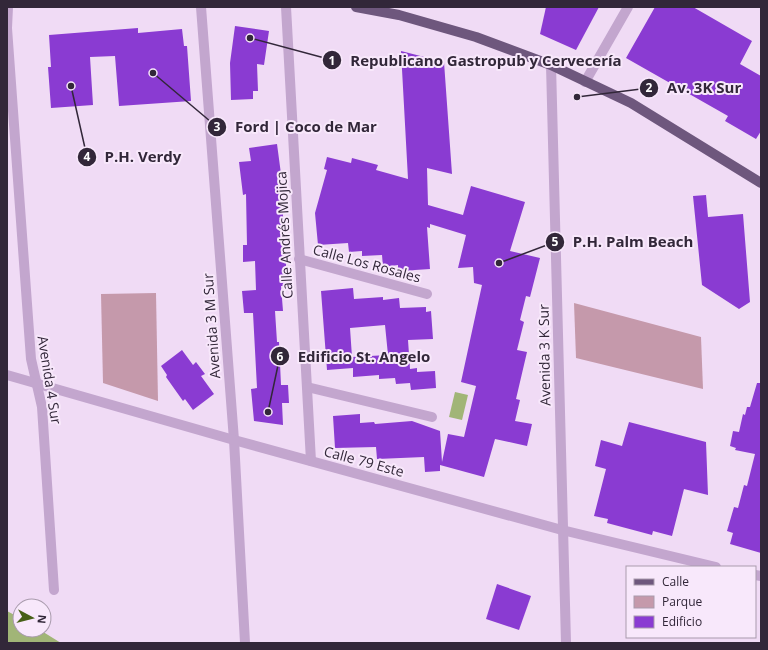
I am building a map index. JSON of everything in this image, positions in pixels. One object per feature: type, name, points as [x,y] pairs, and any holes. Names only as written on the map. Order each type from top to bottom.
[{"type":"main road","points":[[356,7],[399,15],[476,37],[551,66],[631,103],[761,183]]},
{"type":"street","name":"Avenida 4 Sur","points":[[8,7],[7,28],[12,156],[31,359],[42,408],[54,590]]},
{"type":"street","name":"Avenida 3 M Sur","points":[[201,7],[234,440],[245,643]]},
{"type":"street","name":"Calle Andrés Mojica","points":[[286,7],[311,461]]},
{"type":"street","points":[[585,82],[628,7]]},
{"type":"street","name":"Avenida 3 K Sur","points":[[551,66],[566,643]]},
{"type":"street","name":"Calle Los Rosales","points":[[299,259],[427,294]]},
{"type":"street","name":"Calle 79 Este","points":[[7,375],[234,440],[562,530],[712,566]]},
{"type":"street","points":[[307,387],[432,417]]},
{"type":"green space","points":[[156,293],[158,401],[103,383],[101,294]]},
{"type":"green space","points":[[574,303],[701,337],[703,389],[576,358]]},
{"type":"shaded area","points":[[455,392],[468,395],[462,420],[449,417]]},
{"type":"shaded area","points":[[7,611],[12,614],[12,638],[52,637],[61,643],[7,643]]},
{"type":"building","points":[[546,7],[599,7],[576,50],[540,34]]},
{"type":"building","points":[[655,7],[693,7],[752,41],[740,64],[761,76],[761,131],[756,139],[725,121],[728,116],[626,58]]},
{"type":"building","points":[[235,26],[269,31],[264,65],[257,64],[258,91],[253,91],[253,99],[231,100],[230,63]]},
{"type":"building","points":[[138,28],[138,33],[182,29],[184,46],[187,46],[191,101],[119,106],[115,56],[90,57],[93,105],[51,108],[48,67],[51,67],[49,35]]},
{"type":"building","points":[[401,51],[444,62],[452,174],[427,168],[428,205],[463,215],[471,186],[525,202],[510,251],[540,258],[530,297],[526,296],[520,320],[524,322],[517,350],[527,352],[516,399],[520,400],[515,421],[532,424],[527,446],[495,439],[484,477],[440,465],[440,471],[425,472],[424,457],[377,459],[376,447],[335,448],[333,416],[360,414],[360,423],[374,422],[375,424],[412,421],[440,431],[442,462],[448,434],[464,437],[476,386],[461,382],[482,285],[474,283],[473,267],[458,268],[466,235],[430,224],[430,228],[427,227],[430,269],[398,272],[398,265],[383,267],[382,255],[362,256],[362,251],[349,252],[348,243],[318,245],[315,213],[327,170],[324,169],[327,157],[351,163],[352,158],[378,165],[376,170],[408,179]]},
{"type":"building","points":[[277,144],[283,189],[283,240],[286,240],[286,286],[281,286],[283,311],[275,311],[277,342],[279,342],[281,385],[288,385],[289,403],[282,403],[283,425],[254,421],[251,389],[257,388],[253,313],[244,313],[242,291],[256,290],[255,261],[243,262],[243,245],[247,245],[246,194],[243,195],[239,162],[251,161],[249,148]]},
{"type":"building","points":[[706,195],[708,217],[743,214],[750,302],[739,309],[702,285],[693,196]]},
{"type":"building","points":[[353,288],[354,299],[383,297],[383,300],[399,298],[400,308],[426,307],[426,312],[431,311],[433,339],[408,340],[410,369],[417,368],[417,372],[435,371],[436,388],[411,390],[410,383],[396,384],[395,378],[379,379],[379,375],[353,377],[353,368],[327,370],[321,291]],"holes":[[[385,325],[388,355],[352,357],[350,328]]]},
{"type":"building","points":[[182,350],[193,365],[196,362],[205,374],[201,376],[214,394],[193,410],[185,399],[183,401],[166,377],[167,375],[161,366]]},
{"type":"building","points":[[757,383],[761,383],[761,553],[730,544],[733,533],[727,531],[734,507],[738,508],[744,485],[747,486],[755,454],[735,450],[736,448],[730,446],[733,431],[739,432],[743,414],[745,415],[747,407],[750,407]]},
{"type":"building","points":[[629,422],[706,442],[708,495],[684,489],[672,536],[653,531],[652,535],[607,523],[608,519],[594,516],[606,469],[595,466],[601,440],[622,446]]},
{"type":"building","points":[[497,584],[531,596],[519,630],[486,619]]},
{"type":"place","name":"Republicano Gastropub y Cervecería","points":[[250,38]]},
{"type":"place","name":"Ford | Coco de Mar","points":[[153,73]]},
{"type":"place","name":"P.H. Verdy","points":[[71,86]]},
{"type":"place","name":"Av. 3K Sur","points":[[577,97]]},
{"type":"place","name":"P.H. Palm Beach","points":[[499,263]]},
{"type":"place","name":"Edificio St. Angelo","points":[[268,412]]}]
